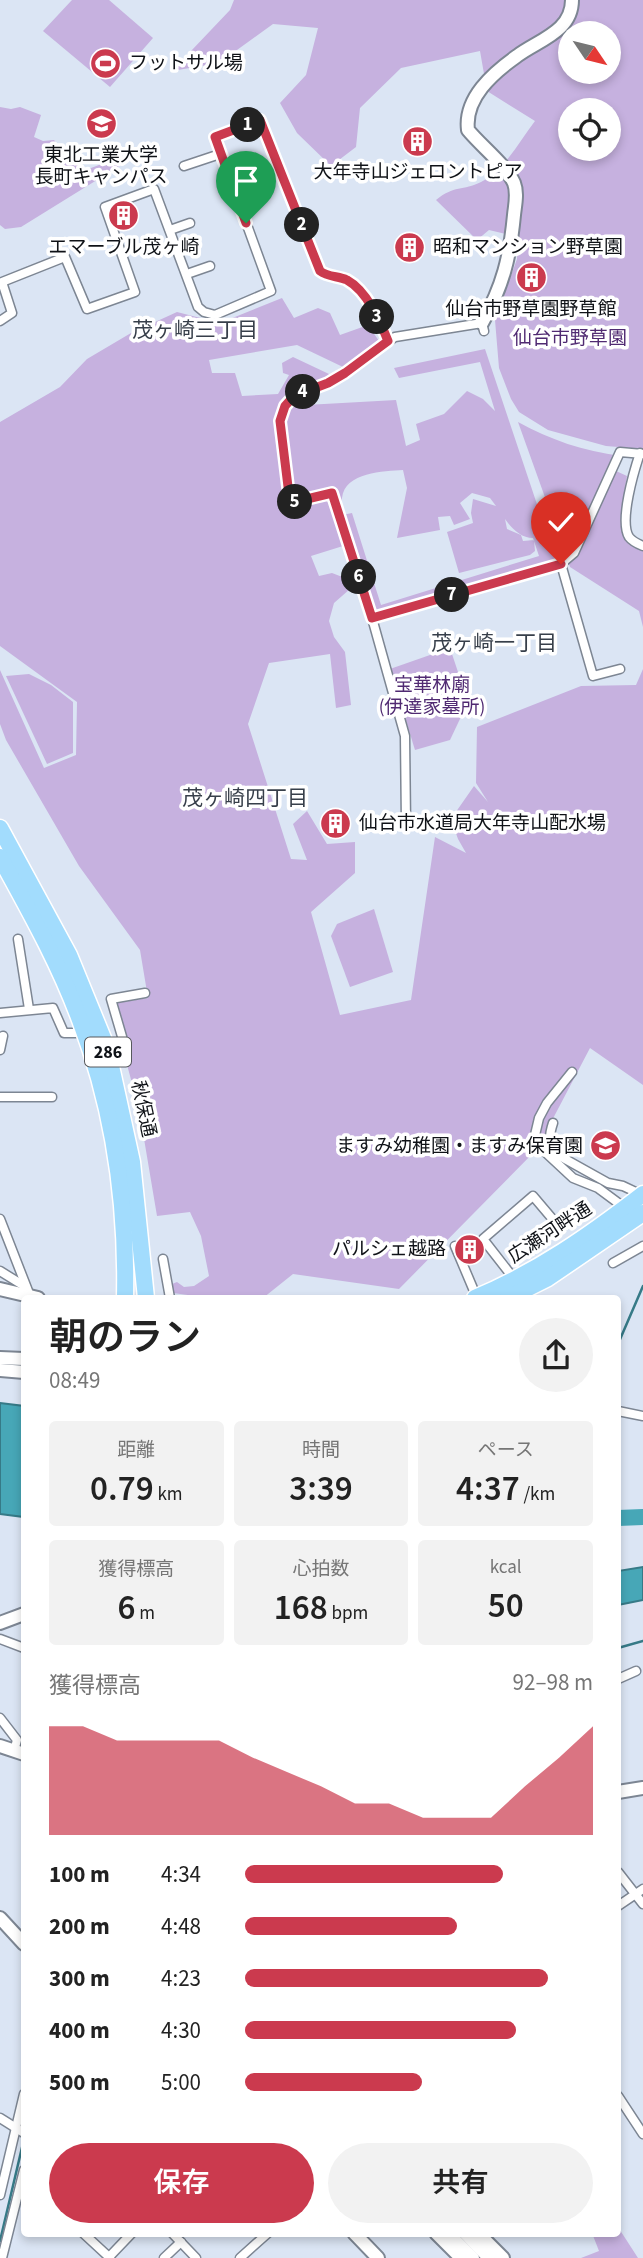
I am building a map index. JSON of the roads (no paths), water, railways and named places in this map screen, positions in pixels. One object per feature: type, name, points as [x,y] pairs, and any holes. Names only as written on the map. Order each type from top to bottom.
[{"type":"highway","name":"秋保通","points":[[0,828],[69,955],[100,1051],[132,1162],[146,1295]]},
{"type":"highway","name":"秋保通","points":[[0,857],[56,963],[84,1030],[100,1051],[122,1195],[125,1295]]},
{"type":"highway","name":"広瀬河畔通","points":[[482,1295],[515,1280],[578,1243],[643,1195]]},
{"type":"highway","name":"広瀬河畔通","points":[[514,1295],[548,1278],[643,1213]]},
{"type":"street","points":[[406,824],[405,736],[372,618],[332,493],[290,503],[280,421],[285,406],[294,396],[328,383],[395,337],[428,330],[483,327],[510,258],[516,196],[515,185],[509,175],[468,130],[471,101],[516,56],[557,31],[568,20],[572,0]]},
{"type":"street","points":[[0,321],[12,313],[2,282],[65,257],[87,309],[135,292],[105,207],[154,189],[198,307],[215,315],[271,292],[215,137],[260,120],[320,271],[352,283],[379,320],[388,341]]},
{"type":"street","points":[[184,166],[220,154]]},
{"type":"street","points":[[170,230],[190,223]]},
{"type":"street","points":[[187,274],[210,266]]},
{"type":"street","points":[[372,618],[561,564],[574,553],[620,452],[641,453],[632,478],[626,529],[630,538],[643,546]]},
{"type":"street","points":[[561,564],[593,676],[620,669]]},
{"type":"street","points":[[18,939],[29,1009]]},
{"type":"street","points":[[100,1051],[123,1040],[111,999],[145,993]]},
{"type":"street","points":[[0,1013],[53,1008],[64,1033],[84,1030]]},
{"type":"street","points":[[0,1050],[3,1035]]},
{"type":"street","points":[[572,1073],[547,1103],[539,1118],[535,1135],[544,1151],[573,1178],[598,1188],[625,1208]]},
{"type":"street","points":[[0,1097],[52,1097]]},
{"type":"street","points":[[553,1123],[550,1139],[551,1148],[556,1154],[608,1183],[623,1185],[643,1195]]},
{"type":"street","points":[[515,1280],[483,1239],[533,1196],[561,1229]]},
{"type":"street","points":[[0,1219],[31,1294]]},
{"type":"street","points":[[455,1246],[475,1295]]},
{"type":"street","points":[[614,1263],[643,1246]]},
{"type":"street","points":[[138,1295],[137,1262],[141,1251]]},
{"type":"street","points":[[163,1259],[169,1295]]},
{"type":"street","points":[[0,1271],[31,1294]]},
{"type":"street","points":[[0,1289],[31,1294]]},
{"type":"street","points":[[0,1358],[21,1359]]},
{"type":"street","points":[[0,1370],[21,1372]]},
{"type":"street","points":[[621,1412],[643,1416]]},
{"type":"street","points":[[0,1623],[21,1615]]},
{"type":"street","points":[[0,1639],[21,1647]]},
{"type":"street","points":[[621,1678],[636,1671]]},
{"type":"street","points":[[0,1718],[18,1740],[19,1753],[0,1746]]},
{"type":"street","points":[[621,1792],[643,1788]]},
{"type":"street","points":[[621,1875],[639,1892],[643,1904]]},
{"type":"street","points":[[621,1904],[639,1892]]},
{"type":"street","points":[[0,1918],[21,1941]]},
{"type":"street","points":[[621,2101],[643,2134]]},
{"type":"street","points":[[0,2118],[20,2131],[0,2195]]},
{"type":"street","points":[[2,2258],[21,2182]]},
{"type":"street","points":[[87,2237],[109,2257],[128,2237]]},
{"type":"street","points":[[176,2237],[196,2258]]},
{"type":"street","points":[[240,2258],[264,2237]]},
{"type":"street","points":[[358,2237],[378,2258]]},
{"type":"street","points":[[440,2237],[461,2258]]},
{"type":"street","points":[[452,2237],[473,2258]]},
{"type":"street","points":[[469,2237],[489,2258]]},
{"type":"street","points":[[482,2237],[503,2258]]},
{"type":"street","points":[[164,2258],[181,2242]]},
{"type":"water","points":[[0,1403],[21,1406],[21,1517],[0,1514]]},
{"type":"water","points":[[643,1567],[643,1600],[621,1604],[621,1571]]},
{"type":"waterway","points":[[621,1337],[643,1286]]},
{"type":"waterway","points":[[621,1518],[643,1517]]},
{"type":"waterway","points":[[621,1647],[643,1641]]},
{"type":"waterway","points":[[0,2241],[21,2152]]},
{"type":"place","name":"フットサル場","points":[[106,63]]},
{"type":"place","name":"東北工業大学 長町キャンパス","points":[[101,124]]},
{"type":"place","name":"大年寺山ジェロントピア","points":[[418,141]]},
{"type":"place","name":"エマーブル茂ヶ崎","points":[[124,216]]},
{"type":"place","name":"昭和マンション野草園","points":[[410,247]]},
{"type":"place","name":"仙台市野草園野草館","points":[[531,278]]},
{"type":"place","name":"仙台市水道局大年寺山配水場","points":[[336,823]]},
{"type":"place","name":"ますみ幼稚園・ますみ保育園","points":[[606,1146]]},
{"type":"place","name":"パルシェ越路","points":[[469,1249]]},
{"type":"district","name":"茂ヶ崎三丁目","points":[[195,330]]},
{"type":"district","name":"茂ヶ崎一丁目","points":[[494,643]]},
{"type":"district","name":"茂ヶ崎四丁目","points":[[245,798]]},
{"type":"park label","name":"仙台市野草園","points":[[570,338]]},
{"type":"park label","name":"宝華林廟 (伊達家墓所)","points":[[432,696]]}]
